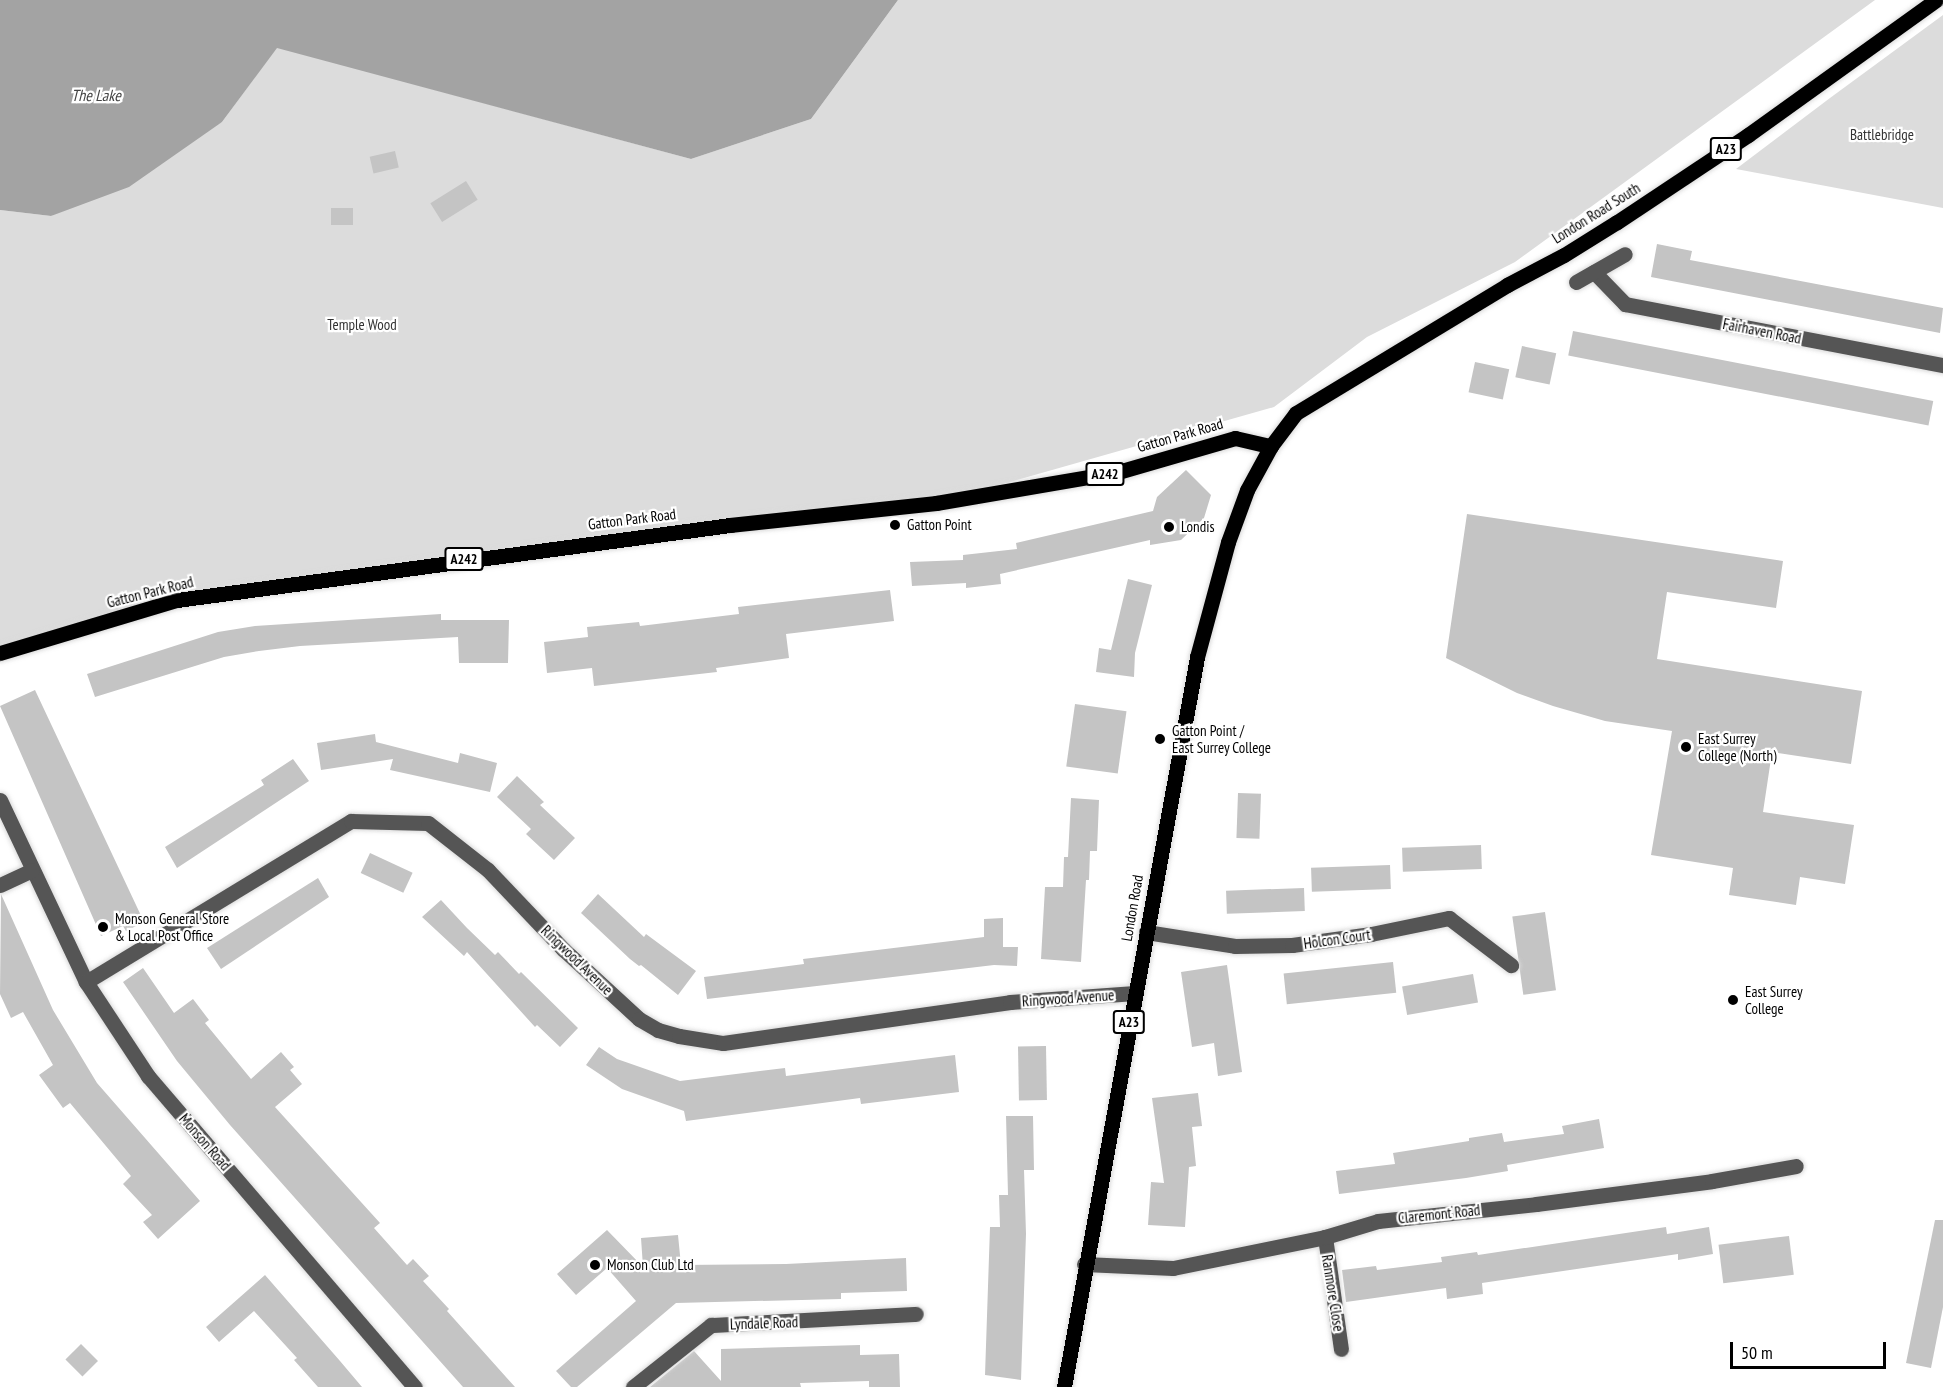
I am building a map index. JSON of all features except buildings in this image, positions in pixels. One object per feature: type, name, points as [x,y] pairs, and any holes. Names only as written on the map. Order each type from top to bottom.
[{"type":"main road","name":"London Road South","points":[[1271,446],[1296,413],[1336,387],[1617,222],[1748,135],[1936,0]]},
{"type":"main road","name":"Gatton Park Road","points":[[0,653],[177,600],[685,530],[936,503],[1118,472],[1235,438],[1271,446]]},
{"type":"main road","name":"London Road","points":[[1064,1387],[1084,1264],[1197,657],[1211,599],[1247,490],[1271,446]]},
{"type":"street","points":[[1576,282],[1625,254]]},
{"type":"street","name":"Fairhaven Road","points":[[1594,272],[1625,304],[1943,365]]},
{"type":"street","name":"Monson Road","points":[[0,800],[86,982],[148,1076],[415,1387]]},
{"type":"street","name":"Ringwood Avenue","points":[[86,982],[351,821],[428,823],[488,870],[563,949],[639,1019],[658,1030],[679,1036],[723,1043],[1010,1002],[1135,993]]},
{"type":"street","points":[[0,885],[32,870]]},
{"type":"street","name":"Holcon Court","points":[[1146,933],[1235,946],[1292,945],[1371,934],[1449,918],[1511,965]]},
{"type":"street","name":"Claremont Road","points":[[1084,1264],[1173,1268],[1325,1237],[1378,1221],[1547,1203],[1712,1181],[1796,1166]]},
{"type":"street","name":"Ranmore Close","points":[[1325,1237],[1341,1348]]},
{"type":"street","name":"Lyndale Road","points":[[633,1387],[711,1325],[916,1314]]},
{"type":"green space","name":"Temple Wood","points":[[898,0],[1875,0],[1515,262],[1367,337],[1274,407],[936,503],[177,600],[0,653],[0,210],[51,216],[222,122],[277,47],[691,159],[811,119]]},
{"type":"green space","name":"Battlebridge","points":[[1943,15],[1943,208],[1736,169],[1830,98]]},
{"type":"water","name":"The Lake","points":[[0,0],[898,0],[811,119],[691,159],[277,48],[222,122],[129,187],[51,216],[0,210]]},
{"type":"place","name":"Gatton Point","points":[[895,525]]},
{"type":"place","name":"Londis","points":[[1169,527]]},
{"type":"place","name":"Gatton Point / East Surrey College","points":[[1160,739]]},
{"type":"place","name":"East Surrey College (North)","points":[[1686,747]]},
{"type":"place","name":"Monson General Store & Local Post Office","points":[[103,927]]},
{"type":"place","name":"East Surrey College","points":[[1733,1000]]},
{"type":"place","name":"Monson Club Ltd","points":[[595,1265]]}]
